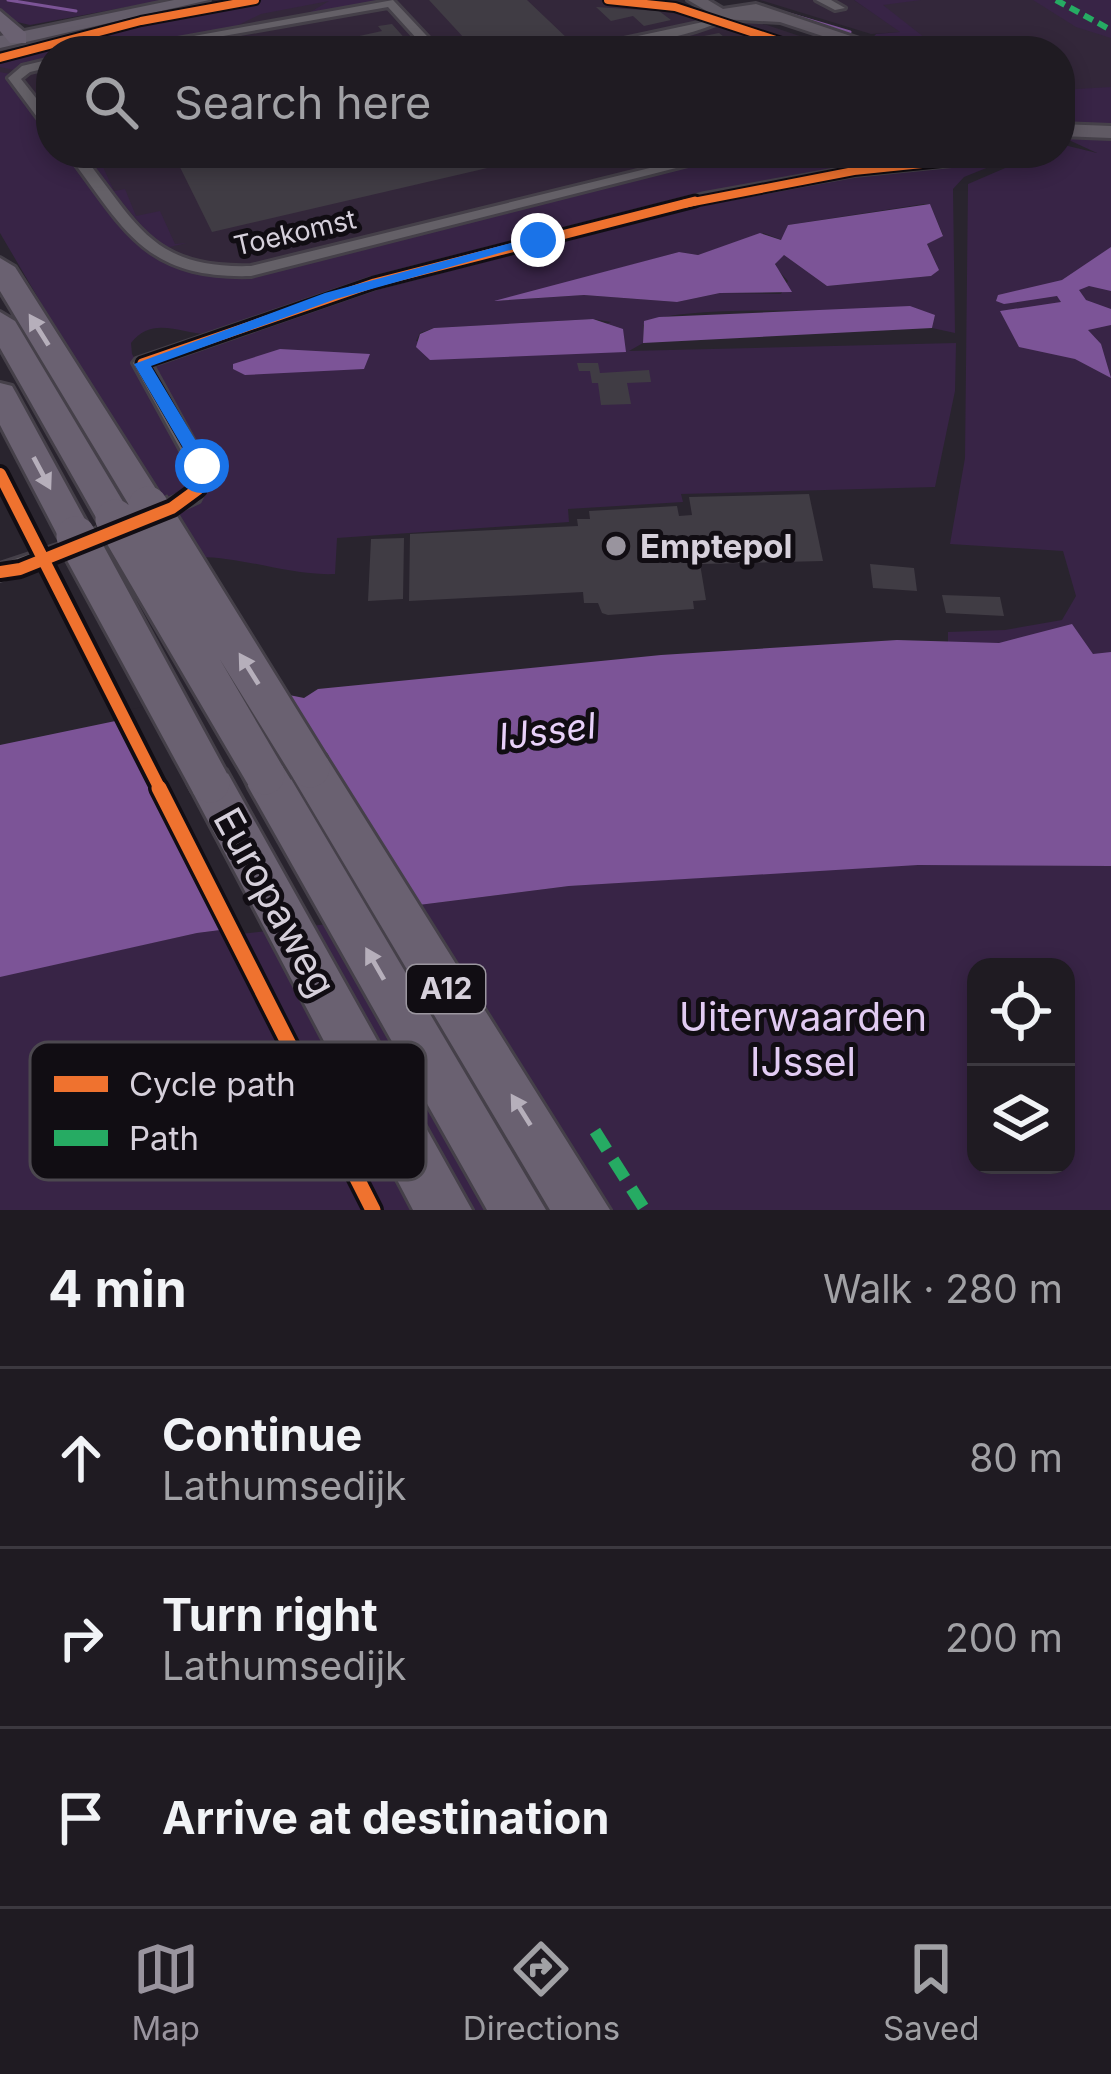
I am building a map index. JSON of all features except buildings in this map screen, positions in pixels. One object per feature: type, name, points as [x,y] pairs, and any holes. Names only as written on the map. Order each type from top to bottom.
[{"type":"highway","points":[[0,18],[9,40]]},
{"type":"highway","name":"A12","points":[[0,267],[132,513]]},
{"type":"highway","name":"A12","points":[[0,321],[132,513],[582,1210]]},
{"type":"highway","name":"Europaweg","points":[[0,394],[352,1042]]},
{"type":"highway","name":"Europaweg","points":[[132,513],[265,775],[420,1042]]},
{"type":"highway","name":"Europaweg","points":[[426,1052],[518,1210]]},
{"type":"highway","name":"Europaweg","points":[[426,1177],[444,1210]]},
{"type":"main road","points":[[9,40],[200,0]]},
{"type":"street","points":[[822,0],[839,8]]},
{"type":"street","points":[[203,36],[391,3],[421,36]]},
{"type":"street","points":[[648,36],[692,27],[711,6],[753,7],[837,36]]},
{"type":"street","points":[[36,67],[14,78],[36,107]]},
{"type":"street","points":[[1075,131],[1111,132]]},
{"type":"street","name":"Toekomst","points":[[86,168],[160,258],[203,273],[251,271],[667,168]]},
{"type":"street","points":[[0,572],[172,508],[199,489],[202,466],[142,364],[374,283],[705,198],[883,168]]},
{"type":"shaded area","points":[[276,0],[640,0],[800,36],[99,36]]},
{"type":"shaded area","points":[[760,0],[854,0],[901,32],[871,34]]},
{"type":"shaded area","points":[[870,0],[1047,0],[1111,34],[1111,92],[1075,94],[1075,36],[913,36]]},
{"type":"shaded area","points":[[36,53],[36,168],[794,168],[226,318],[0,187],[0,63]]},
{"type":"green space","points":[[0,0],[165,0],[30,25],[13,21],[0,9]]},
{"type":"green space","points":[[262,0],[382,0],[309,13],[329,1],[261,14],[232,28],[187,36],[90,36]]},
{"type":"green space","points":[[854,0],[921,0],[883,5],[923,36],[874,36],[900,32]]},
{"type":"green space","points":[[1033,0],[1111,0],[1111,38],[1076,27]]},
{"type":"green space","points":[[36,50],[36,65],[14,70],[0,67],[0,59]]},
{"type":"green space","points":[[0,72],[10,74],[7,80],[36,116],[36,168],[78,168],[142,247],[162,262],[217,276],[254,275],[682,168],[872,168],[581,227],[215,334],[150,329],[131,343],[132,354],[196,464],[194,490],[167,503],[151,481],[146,482],[0,233]]},
{"type":"green space","points":[[1111,87],[1111,129],[1075,127],[1075,89]]},
{"type":"green space","points":[[1075,137],[1111,139],[1111,660],[948,642],[948,632],[1005,630],[1062,620],[1076,596],[1063,551],[950,544],[965,458],[968,184],[1005,168],[1075,168],[1075,148],[1097,153],[1075,143]]},
{"type":"green space","points":[[94,168],[103,168],[114,191],[125,189],[136,216],[160,211],[175,244],[187,243],[161,249]]},
{"type":"green space","points":[[921,168],[986,168],[964,177],[953,189],[955,333],[932,328],[935,315],[694,313],[643,325],[643,343],[629,351],[956,343],[955,391],[935,487],[681,494],[683,502],[568,509],[569,522],[337,538],[335,574],[195,557],[168,513],[207,482],[152,371],[161,362],[472,259],[687,206]],"holes":[[[930,204],[943,235],[927,244],[937,265],[931,276],[827,286],[784,255],[775,260],[788,281],[781,294],[720,293],[677,302],[584,295],[499,301],[679,252],[698,255],[763,233],[782,240],[788,225]],[[593,319],[611,322],[516,354],[475,353],[416,341],[420,333],[434,328]]]},
{"type":"green space","name":"Uiterwaarden IJssel","points":[[918,864],[1111,866],[1111,1210],[0,1210],[0,976],[197,933],[569,886]]},
{"type":"water","points":[[930,204],[943,236],[927,244],[939,270],[931,276],[827,286],[784,255],[775,264],[792,292],[720,293],[677,302],[584,295],[494,301],[679,252],[698,255],[760,233],[781,240],[788,225]]},
{"type":"water","points":[[1111,247],[1111,291],[1089,286],[1079,290],[1086,300],[1111,309],[1111,325],[1088,330],[1101,344],[1111,378],[1075,359],[1019,347],[1000,311],[1061,302],[1057,296],[1004,304],[996,301],[998,295],[1062,280]]},
{"type":"water","points":[[910,306],[935,315],[932,328],[643,343],[644,321],[659,317]]},
{"type":"water","points":[[593,319],[623,329],[626,352],[430,360],[416,347],[420,334],[434,328]]},
{"type":"water","points":[[280,349],[370,354],[364,369],[245,375],[233,369],[233,364]]},
{"type":"water","name":"IJssel","points":[[1072,624],[1093,654],[1111,652],[1111,866],[918,865],[569,886],[197,933],[0,977],[0,745],[264,690],[304,698],[318,689],[661,655],[897,640],[999,643]]},
{"type":"pier","points":[[199,696],[328,924],[224,936],[112,713]]},
{"type":"waterway","points":[[8,0],[76,11]]},
{"type":"waterway","points":[[772,9],[850,32]]},
{"type":"marked path","points":[[1056,0],[1111,30]]},
{"type":"marked path","points":[[595,1131],[645,1210]]},
{"type":"cycle path","points":[[84,36],[255,0]]},
{"type":"cycle path","points":[[608,0],[675,7],[763,36]]},
{"type":"cycle path","points":[[0,58],[36,49]]},
{"type":"cycle path","points":[[0,572],[20,569],[172,508],[198,489],[202,466],[142,363],[374,283],[705,198],[883,168]]},
{"type":"cycle path","points":[[0,474],[288,1042]]},
{"type":"cycle path","points":[[358,1180],[373,1210]]},
{"type":"place","name":"Emptepol","points":[[616,546]]},
{"type":"route","points":[[202,466],[142,364],[330,296],[538,240]]}]
